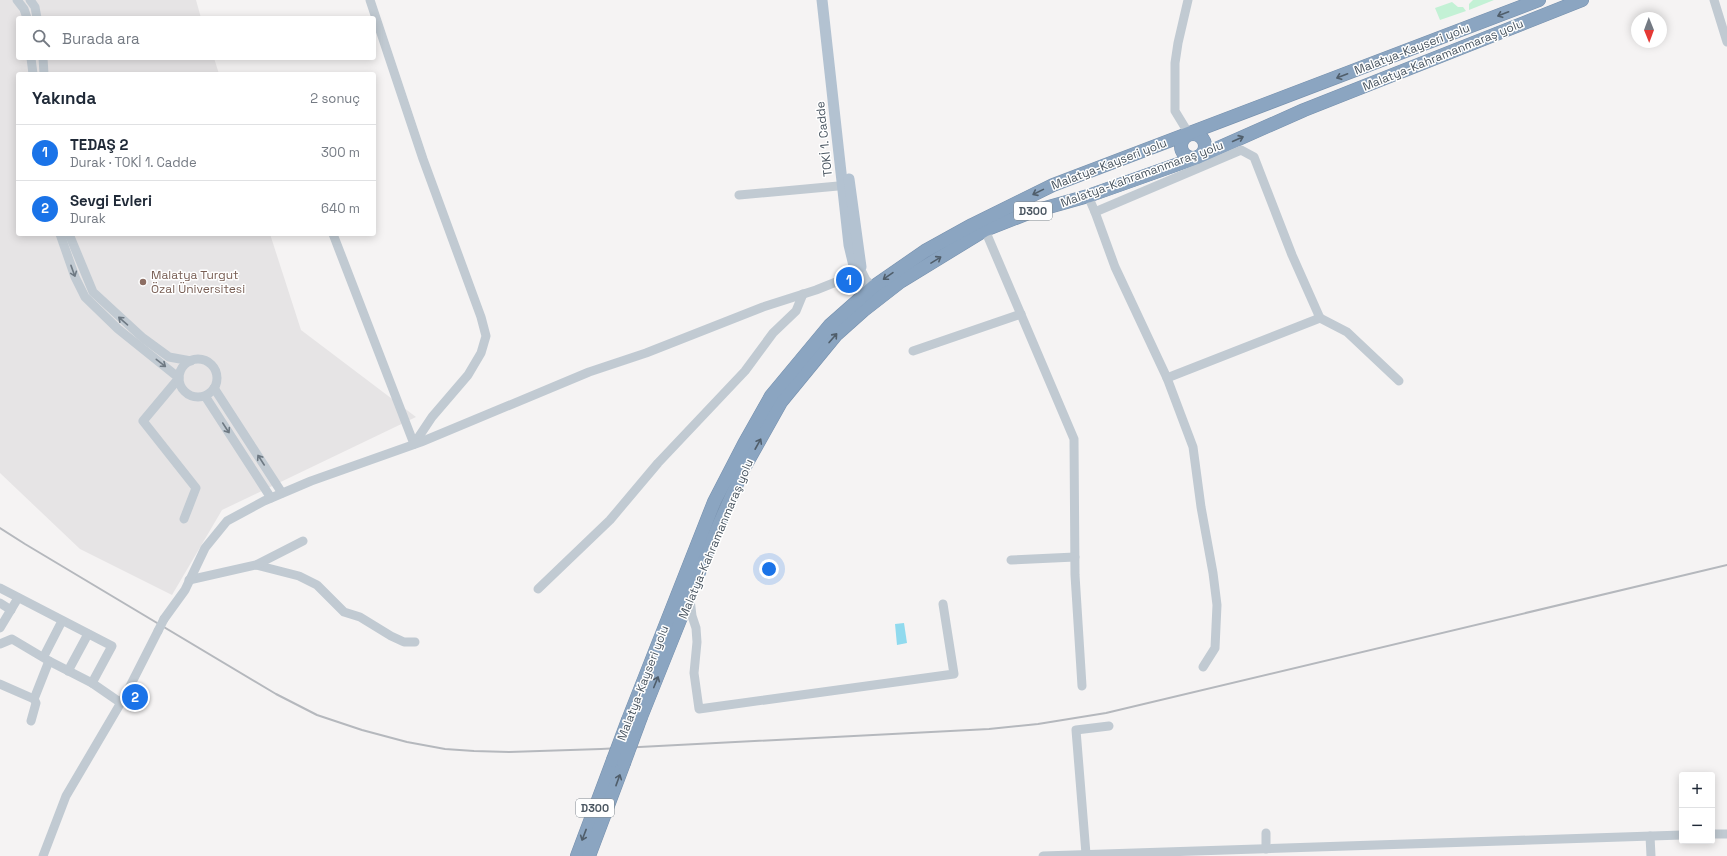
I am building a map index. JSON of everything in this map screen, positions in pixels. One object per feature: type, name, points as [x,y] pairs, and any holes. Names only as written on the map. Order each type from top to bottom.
[{"type":"highway","name":"Malatya-Kayseri yolu","points":[[577,856],[619,761],[628,720],[714,502],[744,444],[772,396],[830,325],[869,291],[925,251],[972,225],[1053,185],[1539,0]]},
{"type":"highway","name":"Malatya-Kahramanmaraş yolu","points":[[589,856],[619,761],[641,717],[690,599],[710,545],[744,468],[781,402],[836,335],[864,310],[900,282],[984,230],[1031,212],[1088,196],[1198,156],[1304,110],[1582,0]]},
{"type":"highway","points":[[1188,134],[1197,134],[1205,143],[1204,151],[1198,156],[1190,158],[1181,151],[1180,143],[1188,134]]},
{"type":"main road","name":"TOKİ 1. Cadde","points":[[822,0],[859,273],[869,291]]},
{"type":"main road","name":"TOKİ 1. Cadde","points":[[828,0],[846,185]]},
{"type":"street","points":[[17,0],[24,9],[26,16]]},
{"type":"street","points":[[30,0],[35,7],[37,16]]},
{"type":"street","points":[[370,0],[375,16]]},
{"type":"street","points":[[1188,0],[1175,62],[1175,111],[1188,134]]},
{"type":"street","points":[[1714,0],[1727,42]]},
{"type":"street","points":[[376,18],[423,159],[481,317],[486,336],[481,353],[468,375],[432,418],[414,444]]},
{"type":"street","points":[[31,60],[33,72]]},
{"type":"street","points":[[43,60],[44,72]]},
{"type":"street","points":[[1095,212],[1240,150],[1254,157],[1292,255],[1320,318],[1347,332],[1399,381]]},
{"type":"street","points":[[738,195],[846,185]]},
{"type":"street","points":[[1088,196],[1115,267],[1167,378],[1193,447],[1217,605],[1215,648],[1202,667]]},
{"type":"street","points":[[984,230],[1074,439],[1075,557],[1082,686]]},
{"type":"street","points":[[61,236],[75,276],[85,297],[118,329],[179,378],[180,384],[187,394],[193,396],[205,396],[214,388],[216,376],[211,365],[200,360],[191,361],[169,356],[143,338],[93,292],[70,236]]},
{"type":"street","points":[[334,236],[414,444]]},
{"type":"street","points":[[42,856],[66,796],[121,703],[164,619],[185,590],[205,548],[227,521],[270,498],[311,481],[414,444],[588,372],[646,353],[763,307],[859,273]]},
{"type":"street","points":[[538,589],[610,520],[658,463],[745,371],[773,333],[796,311],[803,294]]},
{"type":"street","points":[[913,351],[1021,314]]},
{"type":"street","points":[[1167,378],[1320,318]]},
{"type":"street","points":[[184,519],[196,488],[143,421],[179,378],[183,366],[191,361]]},
{"type":"street","points":[[214,388],[282,493]]},
{"type":"street","points":[[205,396],[270,498]]},
{"type":"street","points":[[189,580],[256,565],[303,541]]},
{"type":"street","points":[[1011,560],[1075,557]]},
{"type":"street","points":[[256,565],[299,576],[317,585],[344,612],[360,617],[391,636],[404,642],[415,642]]},
{"type":"street","points":[[0,588],[112,646],[92,683]]},
{"type":"street","points":[[0,628],[18,598]]},
{"type":"street","points":[[690,599],[692,616],[696,628],[697,642],[694,674],[699,709],[954,674],[943,604]]},
{"type":"street","points":[[0,602],[11,610]]},
{"type":"street","points":[[32,720],[36,703],[34,699],[47,659],[62,621]]},
{"type":"street","points":[[0,631],[68,671],[92,683],[121,703]]},
{"type":"street","points":[[68,671],[88,634]]},
{"type":"street","points":[[0,644],[12,639]]},
{"type":"street","points":[[0,684],[34,699]]},
{"type":"street","points":[[1086,854],[1076,730],[1109,726]]},
{"type":"street","points":[[1266,833],[1266,849]]},
{"type":"street","points":[[1715,834],[1727,834]]},
{"type":"street","points":[[1043,856],[1679,835]]},
{"type":"street","points":[[1650,836],[1651,856]]},
{"type":"shaded area","name":"Malatya Turgut Özal Üniversitesi","points":[[0,0],[196,0],[200,16],[16,16],[16,60],[215,60],[218,72],[16,72],[16,236],[271,236],[301,330],[416,417],[222,510],[172,595],[80,549],[0,473]]},
{"type":"green space","points":[[1473,0],[1494,0],[1469,10],[1469,4]]},
{"type":"green space","points":[[1452,2],[1458,7],[1463,7],[1466,11],[1440,20],[1435,8]]},
{"type":"water","points":[[904,623],[907,643],[897,645],[895,624]]},
{"type":"railway","points":[[0,528],[276,694],[317,715],[362,730],[407,742],[445,749],[509,752],[601,749],[989,729],[1038,724],[1106,713],[1727,565]]},
{"type":"place","name":"TEDAŞ 2","points":[[849,280]]},
{"type":"place","name":"Malatya Turgut Özal Üniversitesi","points":[[143,282]]},
{"type":"place","name":"Sevgi Evleri","points":[[135,697]]}]
